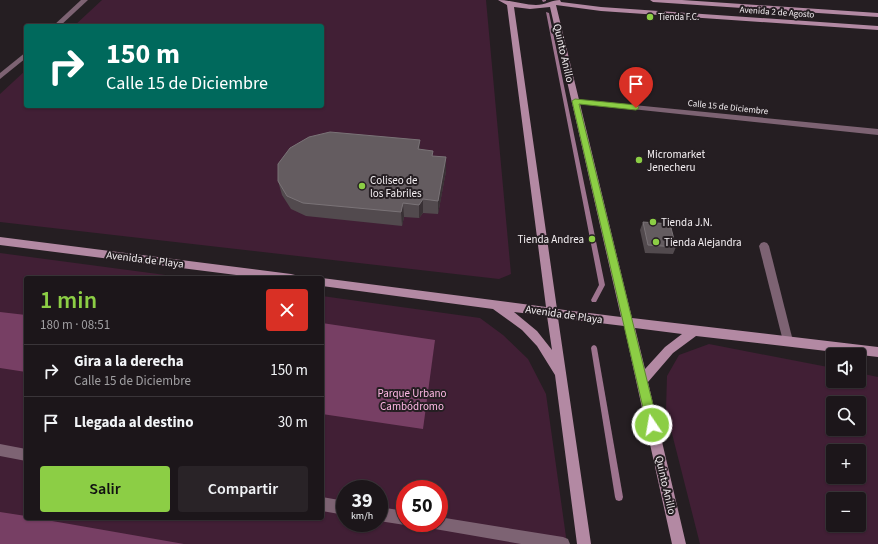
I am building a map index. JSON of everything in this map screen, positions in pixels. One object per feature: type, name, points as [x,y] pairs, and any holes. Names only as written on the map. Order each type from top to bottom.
[{"type":"main road","name":"Avenida 2 de Agosto","points":[[501,0],[510,4],[538,8],[556,3],[601,9],[878,28]]},
{"type":"main road","name":"Avenida 2 de Agosto","points":[[653,0],[878,15]]},
{"type":"main road","name":"Quinto Anillo","points":[[556,3],[575,101],[642,380],[679,544]]},
{"type":"main road","points":[[510,4],[584,544]]},
{"type":"main road","name":"Avenida de Playa","points":[[0,240],[275,276]]},
{"type":"main road","name":"Avenida de Playa","points":[[324,282],[694,331],[788,340],[878,352]]},
{"type":"main road","points":[[487,303],[510,313],[530,330],[542,344],[562,377]]},
{"type":"main road","points":[[642,380],[669,350],[694,331]]},
{"type":"street","points":[[58,24],[84,0]]},
{"type":"street","points":[[0,77],[24,56]]},
{"type":"street","name":"Calle 15 de Diciembre","points":[[575,101],[878,132]]},
{"type":"street","points":[[764,246],[788,340]]},
{"type":"street","points":[[0,450],[24,454]]},
{"type":"street","points":[[324,504],[336,506]]},
{"type":"street","points":[[448,525],[563,544]]},
{"type":"green space","points":[[102,0],[486,0],[511,274],[499,279],[0,222],[0,94],[24,72],[24,108],[324,108],[324,24],[76,24]]},
{"type":"green space","name":"Parque Urbano Cambódromo","points":[[0,253],[173,276],[24,276],[24,520],[324,520],[324,296],[480,318],[503,335],[528,359],[546,394],[567,544],[0,544]]},
{"type":"green space","points":[[0,312],[24,315],[24,372],[0,368]]},
{"type":"green space","points":[[324,323],[435,340],[423,429],[324,414]]},
{"type":"green space","points":[[709,344],[826,367],[826,388],[866,388],[866,374],[878,377],[878,544],[700,544],[666,410],[667,376],[679,355]]},
{"type":"green space","points":[[0,512],[24,516],[24,520],[46,520],[184,544],[0,544]]},
{"type":"building","name":"Coliseo de los Fabriles","points":[[330,132],[420,140],[418,149],[433,151],[432,156],[446,157],[438,201],[423,199],[419,205],[403,203],[401,212],[303,203],[287,196],[278,181],[278,164],[290,148],[309,137]]},
{"type":"building","points":[[643,222],[670,224],[676,247],[648,245]]},
{"type":"waterway","points":[[547,13],[602,285],[594,300]]},
{"type":"waterway","points":[[594,348],[619,497]]},
{"type":"place","name":"Tienda F.C.","points":[[650,17]]},
{"type":"place","name":"Micromarket Jenecheru","points":[[639,160]]},
{"type":"place","name":"Coliseo de los Fabriles","points":[[362,186]]},
{"type":"place","name":"Tienda J.N.","points":[[653,222]]},
{"type":"place","name":"Tienda Andrea","points":[[592,239]]},
{"type":"place","name":"Tienda Alejandra","points":[[656,242]]},
{"type":"route","points":[[636,108],[575,101],[652,425]]}]
